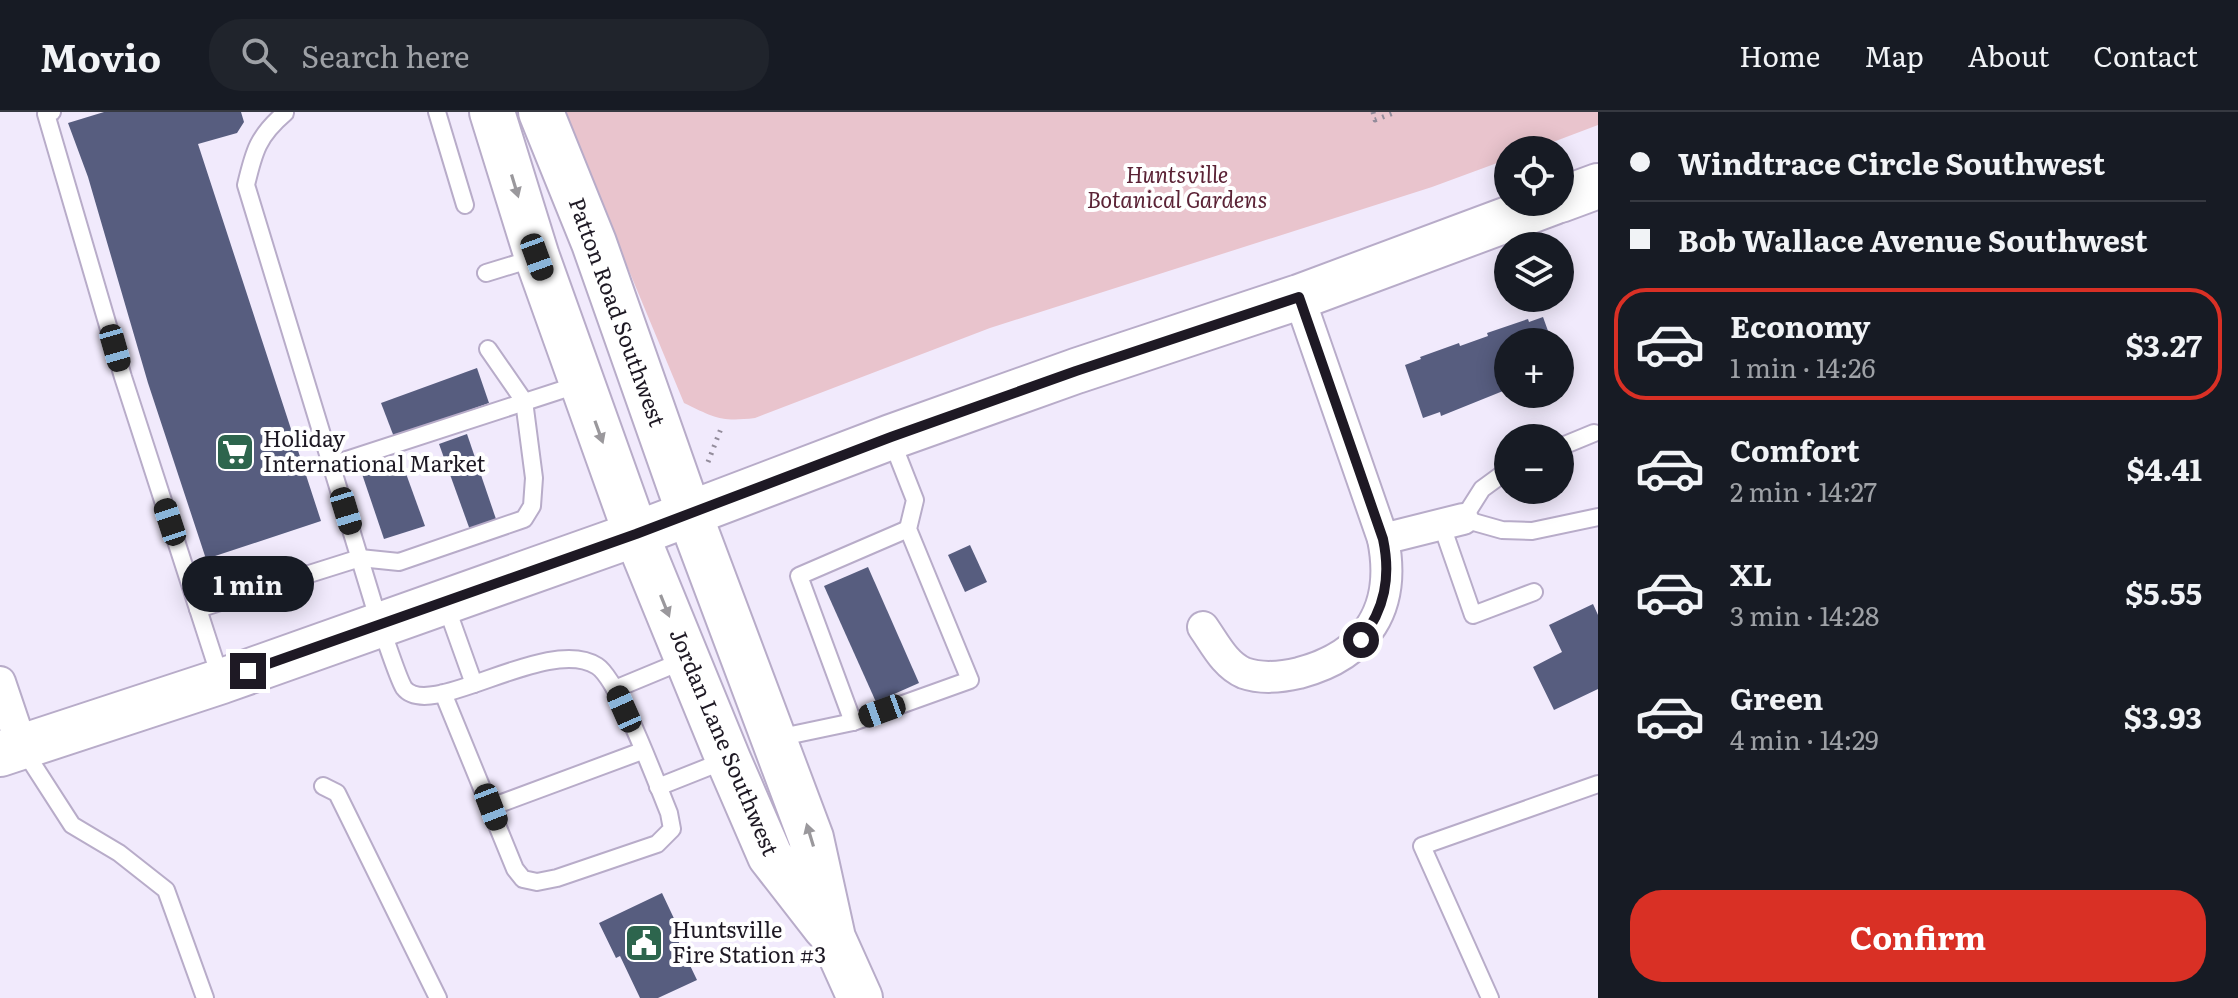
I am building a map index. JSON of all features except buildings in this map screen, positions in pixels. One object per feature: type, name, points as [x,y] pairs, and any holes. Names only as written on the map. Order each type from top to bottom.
[{"type":"main road","points":[[492,112],[537,257],[636,534]]},
{"type":"main road","name":"Patton Road Southwest","points":[[541,112],[594,243],[689,513]]},
{"type":"main road","points":[[1574,195],[1598,186]]},
{"type":"main road","points":[[11,751],[445,602],[636,534],[891,437],[1299,297],[1517,216]]},
{"type":"main road","name":"Jordan Lane Southwest","points":[[689,513],[811,838],[833,938],[853,994]]},
{"type":"main road","name":"Jordan Lane Southwest","points":[[636,534],[770,856],[833,938]]},
{"type":"street","points":[[1203,627],[1224,657],[1244,672],[1275,677],[1329,663],[1361,640],[1380,611],[1387,577],[1383,539],[1299,297]]},
{"type":"street","points":[[1383,539],[1452,522]]},
{"type":"street","points":[[0,682],[11,751]]},
{"type":"lane","points":[[52,112],[46,114],[123,377],[222,681]]},
{"type":"lane","points":[[437,112],[465,205]]},
{"type":"lane","points":[[285,113],[266,129],[254,150],[246,185],[380,625],[404,687],[414,695],[427,696],[474,684],[540,661],[565,658],[600,667],[615,689],[669,813],[672,829],[657,844],[557,878],[537,882],[523,879],[515,869],[443,693]]},
{"type":"lane","points":[[486,273],[537,257]]},
{"type":"lane","points":[[198,609],[360,558],[399,562],[524,519],[532,506],[534,478],[524,401],[488,349]]},
{"type":"lane","points":[[331,465],[582,383]]},
{"type":"lane","points":[[1574,441],[1594,433]]},
{"type":"lane","points":[[775,739],[853,722],[970,680],[908,529],[915,500],[891,437]]},
{"type":"lane","points":[[1452,522],[1494,480]]},
{"type":"lane","points":[[1452,522],[1532,531],[1598,517]]},
{"type":"lane","points":[[1452,522],[1473,615],[1534,592]]},
{"type":"lane","points":[[853,722],[799,576],[908,529]]},
{"type":"lane","points":[[445,602],[474,684]]},
{"type":"lane","points":[[615,689],[687,659]]},
{"type":"lane","points":[[11,751],[72,825],[119,853],[166,890],[205,998]]},
{"type":"lane","points":[[491,807],[642,751]]},
{"type":"lane","points":[[658,787],[728,759]]},
{"type":"lane","points":[[1490,998],[1422,846],[1598,784]]},
{"type":"lane","points":[[323,786],[337,793],[438,998]]},
{"type":"path","points":[[1373,112],[1375,120],[1396,112]]},
{"type":"green space","name":"Huntsville Botanical Gardens","points":[[563,112],[1598,112],[1598,125],[1569,136],[1494,136],[1494,164],[1432,187],[990,328],[755,418],[726,419],[684,403]]},
{"type":"place","name":"Holiday International Market","points":[[235,452]]},
{"type":"place","name":"Huntsville Fire Station #3","points":[[644,943]]},
{"type":"route","points":[[248,671],[636,534],[1076,371],[1299,297],[1387,558],[1385,593],[1380,611],[1361,640]]}]
